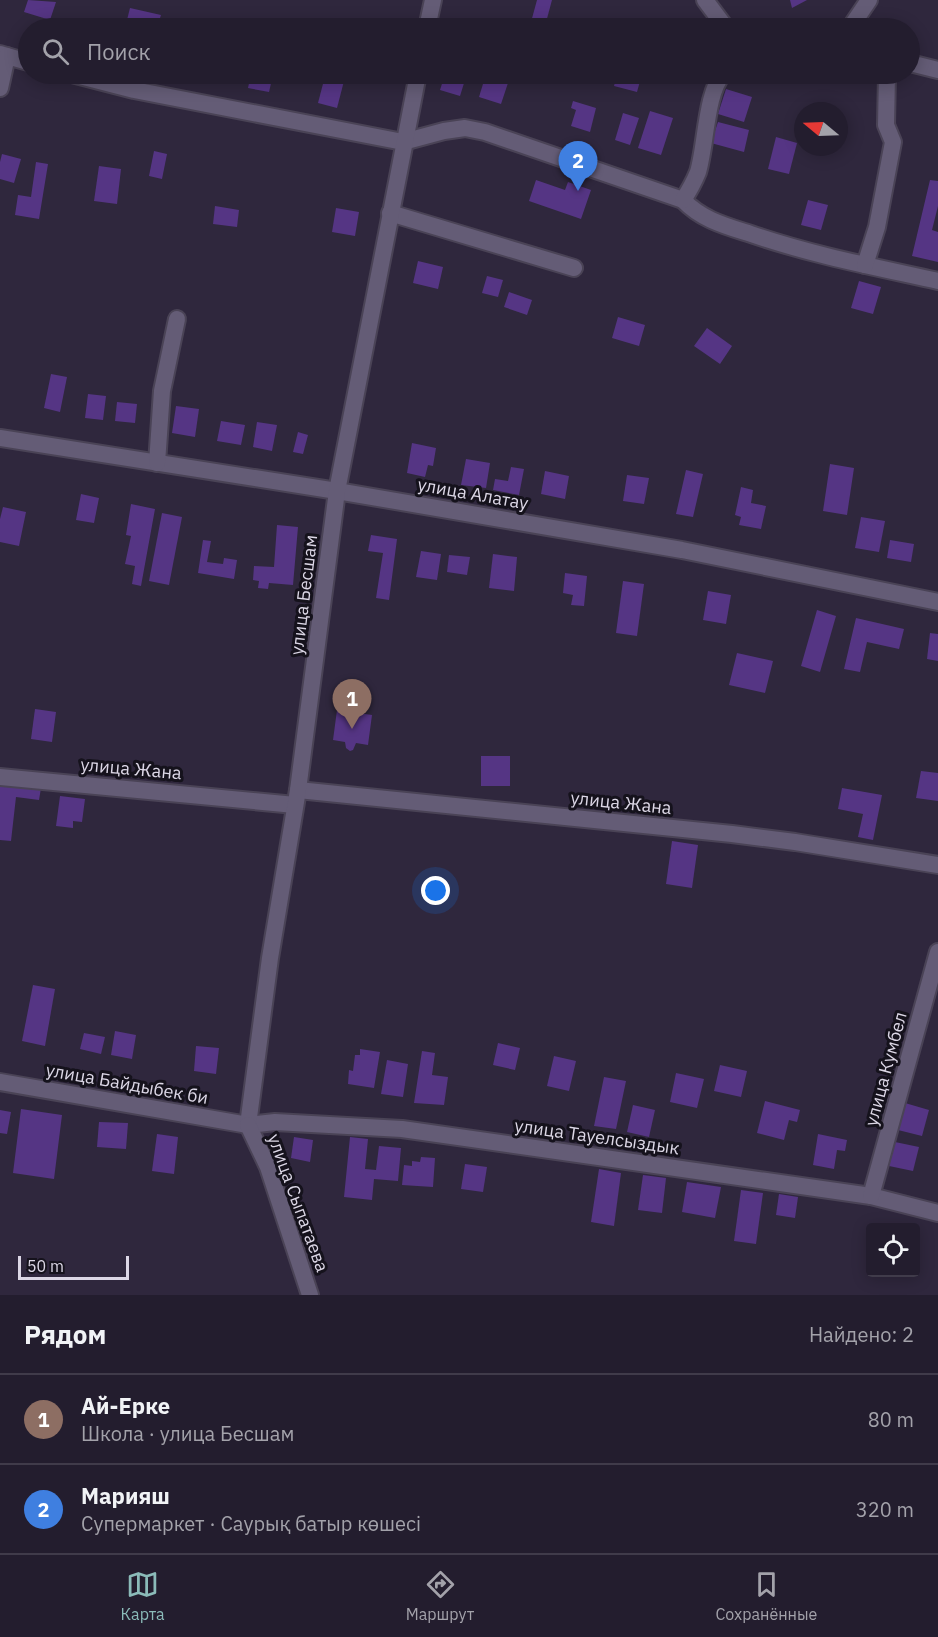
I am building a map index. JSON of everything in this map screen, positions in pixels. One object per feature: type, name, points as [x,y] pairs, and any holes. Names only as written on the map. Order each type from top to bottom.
[{"type":"street","points":[[429,18],[433,0]]},
{"type":"street","points":[[705,0],[718,18]]},
{"type":"street","points":[[857,18],[869,0]]},
{"type":"street","points":[[0,88],[3,55],[18,59]]},
{"type":"street","points":[[920,66],[938,70]]},
{"type":"street","points":[[111,84],[403,142],[465,128],[485,132],[683,200],[694,212],[711,221],[798,250],[938,281]]},
{"type":"street","name":"улица Бесшам","points":[[248,1125],[270,958],[296,797],[337,491],[416,84]]},
{"type":"street","points":[[683,200],[698,171],[713,94],[717,84]]},
{"type":"street","points":[[865,265],[878,227],[893,142],[886,125],[887,84]]},
{"type":"street","points":[[390,213],[574,268]]},
{"type":"street","points":[[158,463],[162,391],[177,319]]},
{"type":"street","name":"улица Алатау","points":[[0,438],[337,491],[682,550],[938,602]]},
{"type":"street","name":"улица Жана","points":[[0,777],[296,797],[732,834],[938,865]]},
{"type":"street","name":"улица Кумбел","points":[[872,1196],[938,952]]},
{"type":"street","name":"улица Байдыбек би","points":[[0,1082],[248,1125]]},
{"type":"street","name":"улица Тауелсыздык","points":[[248,1125],[275,1122],[402,1129],[872,1196],[938,1213]]},
{"type":"street","name":"улица Сыпатаева","points":[[248,1125],[268,1167],[310,1295]]},
{"type":"building","points":[[28,0],[56,2],[51,18],[24,12]]},
{"type":"building","points":[[537,0],[552,0],[547,18],[532,18]]},
{"type":"building","points":[[790,0],[807,0],[792,8]]},
{"type":"building","points":[[130,8],[161,15],[160,18],[128,18]]},
{"type":"building","points":[[249,84],[271,84],[269,92],[248,88]]},
{"type":"building","points":[[323,84],[343,84],[337,108],[318,103]]},
{"type":"building","points":[[442,84],[464,84],[460,96],[440,90]]},
{"type":"building","points":[[483,84],[508,84],[501,104],[479,97]]},
{"type":"building","points":[[614,84],[639,84],[637,92],[614,86]]},
{"type":"building","points":[[726,89],[752,97],[744,122],[718,114]]},
{"type":"building","points":[[573,101],[596,108],[590,132],[571,126],[576,110],[571,108]]},
{"type":"building","points":[[650,111],[673,118],[661,155],[638,148]]},
{"type":"building","points":[[623,113],[639,118],[630,145],[615,140]]},
{"type":"building","points":[[718,122],[749,130],[744,152],[711,143]]},
{"type":"building","points":[[776,137],[794,142],[794,155],[789,174],[768,169]]},
{"type":"building","points":[[154,151],[167,154],[162,179],[149,176]]},
{"type":"building","points":[[2,154],[21,159],[14,183],[0,179]]},
{"type":"building","points":[[36,162],[48,164],[39,219],[15,215],[18,195],[31,197]]},
{"type":"building","points":[[99,166],[121,169],[117,204],[94,201]]},
{"type":"building","points":[[536,180],[565,190],[568,182],[591,190],[581,219],[529,201]]},
{"type":"building","points":[[930,180],[938,181],[938,206],[932,230],[938,232],[938,262],[912,256]]},
{"type":"building","points":[[808,200],[828,205],[821,230],[801,225]]},
{"type":"building","points":[[215,206],[239,210],[237,227],[213,224]]},
{"type":"building","points":[[336,208],[359,212],[355,236],[332,232]]},
{"type":"building","points":[[418,261],[443,267],[438,289],[413,283]]},
{"type":"building","points":[[487,276],[503,280],[498,297],[482,293]]},
{"type":"building","points":[[859,281],[881,287],[873,314],[851,308]]},
{"type":"building","points":[[509,292],[532,300],[527,315],[504,307]]},
{"type":"building","points":[[618,317],[645,325],[639,346],[612,338]]},
{"type":"building","points":[[707,328],[732,346],[720,364],[694,346]]},
{"type":"building","points":[[51,374],[67,377],[60,412],[44,408]]},
{"type":"building","points":[[88,394],[106,396],[103,420],[85,418]]},
{"type":"building","points":[[117,402],[137,404],[135,423],[115,421]]},
{"type":"building","points":[[176,406],[199,409],[195,437],[172,433]]},
{"type":"building","points":[[221,421],[245,425],[241,445],[217,441]]},
{"type":"building","points":[[257,422],[277,425],[272,451],[253,447]]},
{"type":"building","points":[[298,432],[308,435],[303,454],[293,452]]},
{"type":"building","points":[[412,443],[436,448],[433,466],[428,465],[425,477],[407,473]]},
{"type":"building","points":[[466,459],[490,463],[486,488],[461,485]]},
{"type":"building","points":[[830,464],[854,468],[847,515],[823,511]]},
{"type":"building","points":[[511,467],[524,469],[519,495],[493,490],[495,479],[508,481]]},
{"type":"building","points":[[686,470],[703,474],[693,517],[676,514]]},
{"type":"building","points":[[545,471],[569,476],[565,499],[541,494]]},
{"type":"building","points":[[627,475],[649,478],[644,504],[623,501]]},
{"type":"building","points":[[741,487],[753,490],[751,503],[766,506],[761,529],[739,525],[741,517],[735,515]]},
{"type":"building","points":[[81,494],[99,498],[94,523],[76,520]]},
{"type":"building","points":[[131,504],[155,509],[141,586],[132,584],[135,566],[125,564],[131,536],[126,535]]},
{"type":"building","points":[[3,507],[26,512],[19,546],[0,542],[0,519]]},
{"type":"building","points":[[162,513],[182,517],[169,585],[149,581]]},
{"type":"building","points":[[861,517],[885,521],[879,552],[855,548]]},
{"type":"building","points":[[277,525],[298,527],[293,585],[269,583],[268,589],[258,588],[259,581],[253,580],[254,566],[274,567]]},
{"type":"building","points":[[371,535],[397,539],[389,600],[376,598],[383,553],[368,551]]},
{"type":"building","points":[[203,540],[211,541],[207,562],[223,564],[224,558],[237,560],[234,579],[198,573]]},
{"type":"building","points":[[890,540],[914,544],[911,562],[887,558]]},
{"type":"building","points":[[421,551],[441,554],[437,580],[416,577]]},
{"type":"building","points":[[493,554],[517,557],[514,591],[489,588]]},
{"type":"building","points":[[449,555],[470,557],[467,575],[447,572]]},
{"type":"building","points":[[565,573],[587,576],[584,606],[571,605],[573,595],[563,593]]},
{"type":"building","points":[[623,581],[644,584],[637,636],[616,633]]},
{"type":"building","points":[[708,591],[731,595],[726,624],[703,620]]},
{"type":"building","points":[[817,610],[836,616],[820,672],[801,666]]},
{"type":"building","points":[[856,618],[904,629],[899,649],[867,642],[860,672],[844,669]]},
{"type":"building","points":[[930,633],[938,634],[938,661],[927,659]]},
{"type":"building","points":[[737,653],[773,661],[765,693],[729,685]]},
{"type":"building","points":[[35,709],[56,712],[52,742],[31,739]]},
{"type":"building","points":[[337,710],[372,715],[368,745],[356,743],[350,751],[346,748],[345,742],[333,740]]},
{"type":"building","points":[[481,756],[510,756],[510,786],[481,786]]},
{"type":"building","points":[[921,771],[938,773],[938,801],[916,798]]},
{"type":"building","points":[[0,778],[42,782],[39,800],[16,797],[11,841],[0,840]]},
{"type":"building","points":[[842,788],[882,795],[873,840],[858,837],[863,814],[838,809]]},
{"type":"building","points":[[60,796],[85,799],[82,822],[73,821],[73,828],[56,826]]},
{"type":"building","points":[[672,841],[698,845],[692,888],[666,884]]},
{"type":"building","points":[[33,985],[55,989],[45,1046],[22,1041]]},
{"type":"building","points":[[115,1031],[136,1035],[132,1059],[111,1055]]},
{"type":"building","points":[[84,1033],[105,1037],[101,1054],[80,1049]]},
{"type":"building","points":[[498,1043],[520,1048],[515,1070],[493,1065]]},
{"type":"building","points":[[196,1046],[219,1048],[216,1074],[194,1071]]},
{"type":"building","points":[[360,1049],[380,1052],[374,1088],[348,1084],[349,1070],[353,1071],[355,1055],[360,1055]]},
{"type":"building","points":[[422,1051],[435,1053],[432,1075],[448,1077],[444,1105],[414,1103]]},
{"type":"building","points":[[554,1056],[576,1061],[569,1091],[547,1086]]},
{"type":"building","points":[[387,1060],[408,1064],[403,1097],[381,1094]]},
{"type":"building","points":[[720,1065],[747,1071],[741,1097],[714,1091]]},
{"type":"building","points":[[676,1073],[704,1079],[697,1108],[670,1102]]},
{"type":"building","points":[[604,1077],[626,1081],[616,1129],[594,1126]]},
{"type":"building","points":[[765,1101],[800,1110],[797,1122],[789,1120],[784,1140],[757,1133]]},
{"type":"building","points":[[905,1103],[929,1110],[922,1136],[898,1130]]},
{"type":"building","points":[[633,1105],[655,1110],[649,1137],[627,1132]]},
{"type":"building","points":[[21,1109],[62,1115],[54,1179],[13,1173]]},
{"type":"building","points":[[0,1110],[11,1112],[7,1134],[0,1133]]},
{"type":"building","points":[[99,1122],[128,1123],[126,1149],[97,1147]]},
{"type":"building","points":[[157,1134],[178,1137],[174,1174],[152,1171]]},
{"type":"building","points":[[818,1134],[847,1140],[845,1151],[837,1150],[834,1169],[813,1165]]},
{"type":"building","points":[[294,1137],[313,1140],[310,1162],[291,1158]]},
{"type":"building","points":[[350,1137],[368,1139],[365,1169],[376,1170],[379,1146],[401,1148],[398,1181],[374,1179],[372,1200],[344,1197]]},
{"type":"building","points":[[895,1142],[919,1147],[913,1171],[889,1166]]},
{"type":"building","points":[[421,1157],[435,1158],[433,1187],[402,1185],[404,1165],[412,1166],[412,1161],[420,1162]]},
{"type":"building","points":[[465,1164],[487,1167],[483,1192],[461,1189]]},
{"type":"building","points":[[599,1169],[621,1173],[614,1226],[591,1222]]},
{"type":"building","points":[[643,1175],[666,1178],[662,1213],[638,1210]]},
{"type":"building","points":[[687,1182],[721,1187],[715,1218],[682,1212]]},
{"type":"building","points":[[741,1190],[763,1193],[756,1244],[734,1241]]},
{"type":"building","points":[[779,1194],[798,1197],[795,1218],[776,1215]]},
{"type":"place","name":"Марияш","points":[[578,191]]},
{"type":"place","name":"Ай-Ерке","points":[[352,729]]}]
